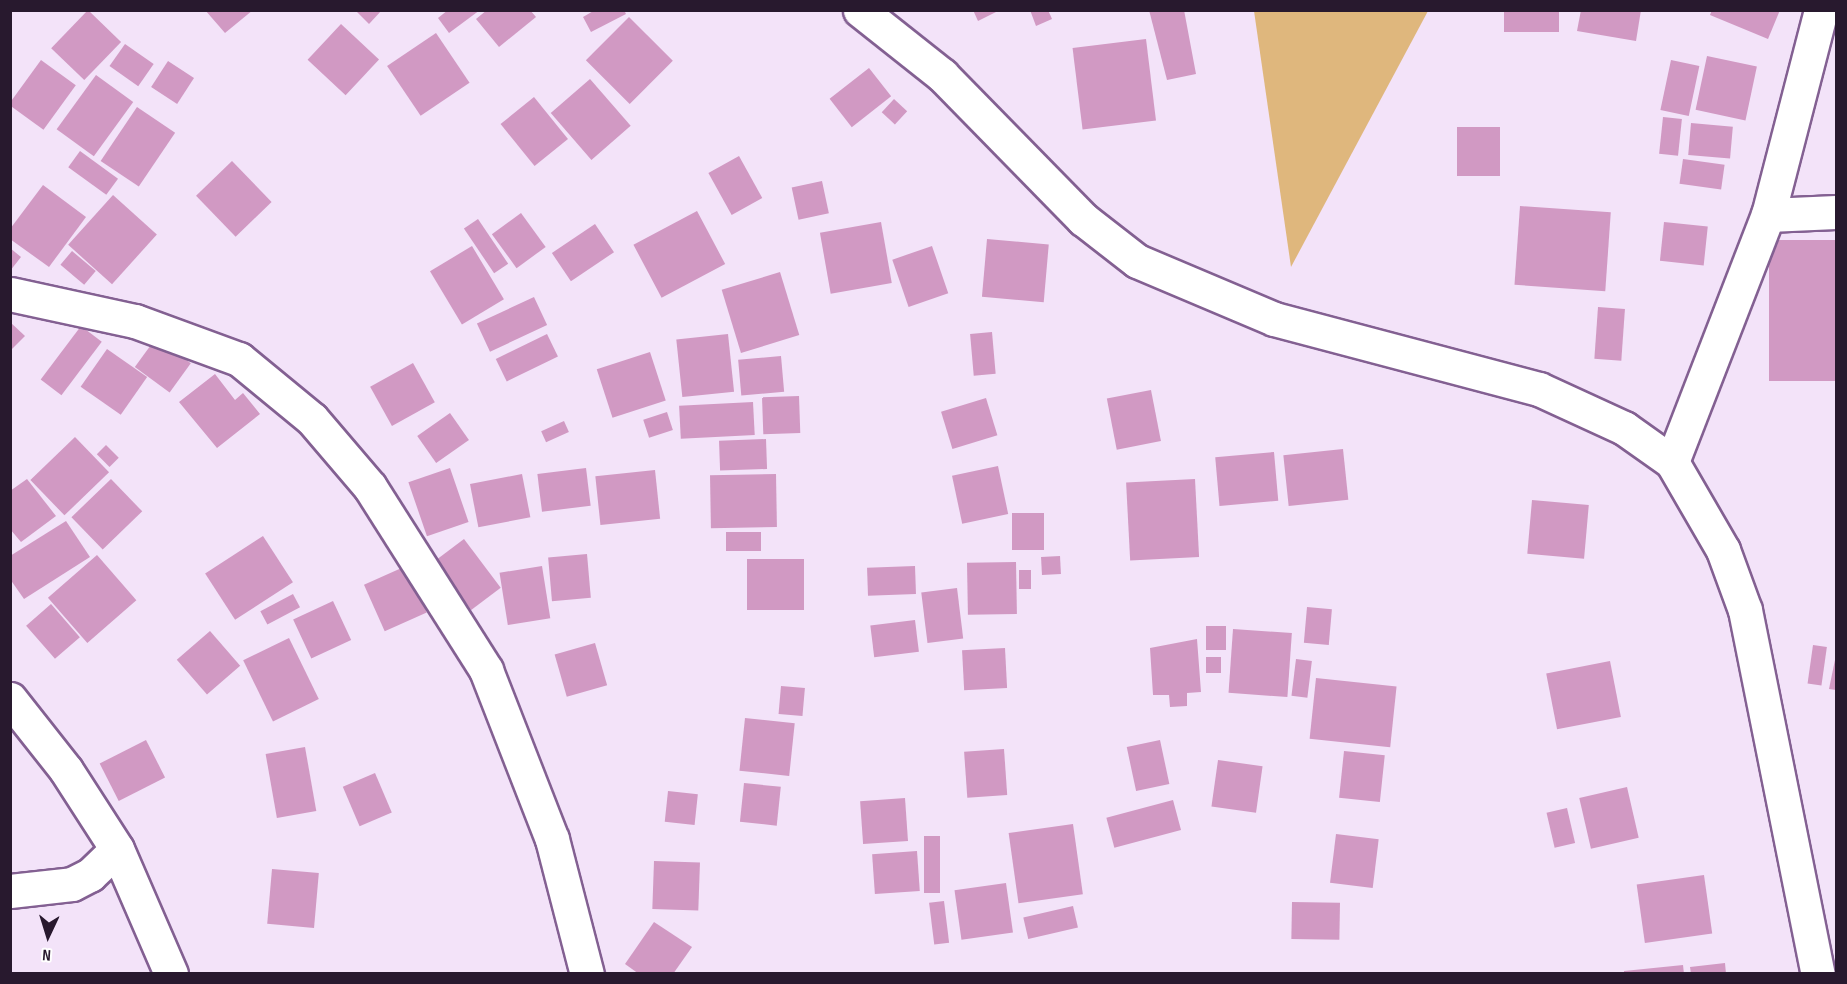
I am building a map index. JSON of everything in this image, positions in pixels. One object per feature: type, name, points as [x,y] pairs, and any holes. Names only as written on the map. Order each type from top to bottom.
[{"type":"street","points":[[860,10],[942,75],[1083,219],[1137,261],[1274,319],[1539,389],[1624,428],[1672,462],[1724,550],[1744,610],[1818,974]]},
{"type":"street","points":[[1672,462],[1768,215],[1821,10]]},
{"type":"street","points":[[1768,215],[1836,212]]},
{"type":"street","points":[[10,294],[135,321],[239,359],[312,419],[363,479],[486,670],[552,839],[587,974]]},
{"type":"street","points":[[10,699],[66,770],[117,849],[171,974]]},
{"type":"street","points":[[10,891],[72,884],[90,875],[117,849]]},
{"type":"shaded area","points":[[1254,11],[1428,11],[1291,267]]},
{"type":"building","points":[[88,10],[121,42],[84,80],[51,48]]},
{"type":"building","points":[[205,10],[253,10],[225,33]]},
{"type":"building","points":[[355,10],[382,10],[369,24]]},
{"type":"building","points":[[448,10],[480,10],[449,33],[438,18]]},
{"type":"building","points":[[487,10],[530,10],[536,17],[499,47],[476,19]]},
{"type":"building","points":[[595,10],[624,10],[626,14],[591,32],[583,17]]},
{"type":"building","points":[[973,10],[1000,10],[978,21]]},
{"type":"building","points":[[1030,10],[1048,10],[1052,19],[1036,26]]},
{"type":"building","points":[[1149,10],[1184,10],[1196,74],[1167,80]]},
{"type":"building","points":[[1504,10],[1559,10],[1559,32],[1504,32]]},
{"type":"building","points":[[1581,10],[1641,10],[1636,41],[1577,31]]},
{"type":"building","points":[[1712,10],[1780,10],[1768,39],[1710,15]]},
{"type":"building","points":[[629,17],[673,61],[630,104],[586,60]]},
{"type":"building","points":[[341,24],[379,59],[346,95],[308,60]]},
{"type":"building","points":[[436,33],[470,83],[421,116],[387,66]]},
{"type":"building","points":[[1146,39],[1156,120],[1083,129],[1073,48]]},
{"type":"building","points":[[125,44],[154,64],[138,86],[110,66]]},
{"type":"building","points":[[1707,56],[1757,67],[1745,120],[1696,110]]},
{"type":"building","points":[[41,60],[76,85],[43,130],[10,105]]},
{"type":"building","points":[[1671,60],[1699,66],[1689,116],[1660,110]]},
{"type":"building","points":[[168,61],[194,78],[177,104],[151,87]]},
{"type":"building","points":[[869,68],[891,96],[852,127],[830,99]]},
{"type":"building","points":[[96,75],[133,102],[94,156],[57,129]]},
{"type":"building","points":[[590,79],[631,126],[591,160],[551,113]]},
{"type":"building","points":[[534,97],[568,139],[535,166],[501,124]]},
{"type":"building","points":[[894,99],[907,111],[895,124],[882,112]]},
{"type":"building","points":[[137,107],[175,133],[139,187],[101,161]]},
{"type":"building","points":[[1663,117],[1682,119],[1678,156],[1659,154]]},
{"type":"building","points":[[1691,123],[1733,127],[1730,159],[1688,155]]},
{"type":"building","points":[[1457,127],[1500,127],[1500,176],[1457,176]]},
{"type":"building","points":[[80,151],[118,179],[106,195],[68,167]]},
{"type":"building","points":[[739,156],[762,198],[732,215],[708,173]]},
{"type":"building","points":[[1683,159],[1725,165],[1721,190],[1680,184]]},
{"type":"building","points":[[232,161],[272,202],[236,237],[196,196]]},
{"type":"building","points":[[822,181],[829,213],[799,220],[792,187]]},
{"type":"building","points":[[43,185],[86,217],[49,267],[10,239],[10,229]]},
{"type":"building","points":[[113,195],[157,234],[112,284],[68,245]]},
{"type":"building","points":[[1520,206],[1611,212],[1605,291],[1514,285]]},
{"type":"building","points":[[697,211],[725,264],[662,298],[633,245]]},
{"type":"building","points":[[521,213],[546,247],[517,268],[492,234]]},
{"type":"building","points":[[478,219],[508,264],[494,273],[464,229]]},
{"type":"building","points":[[881,222],[892,283],[831,294],[820,233]]},
{"type":"building","points":[[1664,222],[1708,227],[1704,265],[1660,261]]},
{"type":"building","points":[[595,224],[614,252],[571,281],[552,253]]},
{"type":"building","points":[[987,239],[1049,244],[1044,302],[982,297]]},
{"type":"building","points":[[1769,240],[1836,240],[1836,381],[1769,381]]},
{"type":"building","points":[[472,246],[504,299],[462,324],[430,271]]},
{"type":"building","points":[[932,246],[948,293],[909,307],[892,260]]},
{"type":"building","points":[[10,248],[21,257],[10,271]]},
{"type":"building","points":[[72,251],[96,271],[84,285],[60,265]]},
{"type":"building","points":[[780,272],[799,335],[741,353],[722,290]]},
{"type":"building","points":[[534,297],[547,325],[490,352],[477,324]]},
{"type":"building","points":[[1598,307],[1625,309],[1621,361],[1594,359]]},
{"type":"building","points":[[10,322],[25,336],[10,351]]},
{"type":"building","points":[[81,326],[102,342],[61,395],[41,380]]},
{"type":"building","points":[[992,332],[996,374],[974,376],[970,334]]},
{"type":"building","points":[[547,334],[558,356],[507,381],[496,359]]},
{"type":"building","points":[[728,334],[734,392],[682,397],[676,339]]},
{"type":"building","points":[[156,338],[191,363],[170,392],[135,367]]},
{"type":"building","points":[[107,349],[147,377],[121,415],[81,387]]},
{"type":"building","points":[[650,352],[666,401],[613,418],[597,369]]},
{"type":"building","points":[[781,356],[784,392],[741,396],[738,360]]},
{"type":"building","points":[[413,363],[435,402],[392,426],[370,387]]},
{"type":"building","points":[[215,374],[235,400],[243,393],[260,414],[217,448],[179,402]]},
{"type":"building","points":[[1151,390],[1161,441],[1117,450],[1107,399]]},
{"type":"building","points":[[799,396],[800,433],[763,434],[762,397]]},
{"type":"building","points":[[986,398],[997,435],[952,449],[941,412]]},
{"type":"building","points":[[753,402],[755,435],[681,439],[679,406]]},
{"type":"building","points":[[667,412],[673,430],[649,438],[643,420]]},
{"type":"building","points":[[450,413],[469,440],[436,463],[417,436]]},
{"type":"building","points":[[564,421],[569,432],[546,442],[541,431]]},
{"type":"building","points":[[75,437],[109,472],[64,515],[30,480]]},
{"type":"building","points":[[766,439],[767,469],[720,471],[719,441]]},
{"type":"building","points":[[106,445],[119,458],[110,467],[97,454]]},
{"type":"building","points":[[1343,449],[1348,500],[1289,506],[1283,455]]},
{"type":"building","points":[[1274,452],[1278,501],[1219,506],[1215,457]]},
{"type":"building","points":[[998,466],[1008,514],[962,524],[952,476]]},
{"type":"building","points":[[450,468],[469,522],[427,536],[408,482]]},
{"type":"building","points":[[586,468],[591,506],[542,512],[537,474]]},
{"type":"building","points":[[655,470],[660,519],[600,525],[595,476]]},
{"type":"building","points":[[522,474],[530,517],[478,527],[470,484]]},
{"type":"building","points":[[776,474],[777,527],[711,528],[710,475]]},
{"type":"building","points":[[27,479],[56,516],[21,542],[10,529],[10,491]]},
{"type":"building","points":[[111,479],[142,511],[103,550],[71,517]]},
{"type":"building","points":[[1195,479],[1199,557],[1130,561],[1126,483]]},
{"type":"building","points":[[1532,500],[1589,505],[1584,559],[1527,554]]},
{"type":"building","points":[[1012,513],[1044,513],[1044,550],[1012,550]]},
{"type":"building","points":[[66,521],[90,557],[24,599],[10,579],[10,556]]},
{"type":"building","points":[[726,532],[761,532],[761,551],[726,551]]},
{"type":"building","points":[[263,536],[293,582],[235,620],[205,574]]},
{"type":"building","points":[[464,539],[501,588],[471,610],[434,561]]},
{"type":"building","points":[[587,554],[591,598],[552,601],[548,557]]},
{"type":"building","points":[[97,555],[136,600],[87,643],[48,598]]},
{"type":"building","points":[[1060,556],[1061,574],[1042,575],[1041,557]]},
{"type":"building","points":[[747,559],[804,559],[804,610],[747,610]]},
{"type":"building","points":[[1016,562],[1017,614],[968,615],[967,563]]},
{"type":"building","points":[[406,566],[427,613],[385,631],[364,585]]},
{"type":"building","points":[[542,566],[550,618],[508,625],[500,573]]},
{"type":"building","points":[[915,566],[916,594],[868,596],[867,568]]},
{"type":"building","points":[[1019,570],[1031,570],[1031,589],[1019,589]]},
{"type":"building","points":[[957,588],[963,639],[927,643],[921,592]]},
{"type":"building","points":[[293,594],[300,607],[267,625],[260,611]]},
{"type":"building","points":[[333,601],[351,640],[311,659],[293,620]]},
{"type":"building","points":[[51,604],[80,637],[55,659],[26,626]]},
{"type":"building","points":[[1307,607],[1332,609],[1329,645],[1304,643]]},
{"type":"building","points":[[915,620],[919,652],[874,657],[870,625]]},
{"type":"building","points":[[1206,626],[1226,626],[1226,650],[1206,650]]},
{"type":"building","points":[[1233,629],[1292,633],[1287,697],[1229,693]]},
{"type":"building","points":[[210,631],[240,666],[207,695],[177,660]]},
{"type":"building","points":[[289,638],[319,699],[273,721],[243,660]]},
{"type":"building","points":[[1197,639],[1201,692],[1187,693],[1187,706],[1170,707],[1169,695],[1153,695],[1150,648]]},
{"type":"building","points":[[595,643],[607,685],[567,697],[555,655]]},
{"type":"building","points":[[1813,645],[1827,647],[1821,686],[1808,684]]},
{"type":"building","points":[[1005,648],[1007,688],[964,690],[962,650]]},
{"type":"building","points":[[1836,655],[1836,690],[1829,689]]},
{"type":"building","points":[[1206,657],[1221,657],[1221,673],[1206,673]]},
{"type":"building","points":[[1296,659],[1312,661],[1307,698],[1291,696]]},
{"type":"building","points":[[1610,661],[1621,717],[1557,729],[1546,673]]},
{"type":"building","points":[[1316,678],[1397,686],[1390,747],[1310,739]]},
{"type":"building","points":[[781,686],[805,688],[802,716],[779,714]]},
{"type":"building","points":[[745,718],[795,723],[789,776],[739,771]]},
{"type":"building","points":[[146,740],[165,777],[119,801],[100,764]]},
{"type":"building","points":[[1160,740],[1169,784],[1136,791],[1127,747]]},
{"type":"building","points":[[305,747],[316,811],[277,818],[266,754]]},
{"type":"building","points":[[1004,749],[1007,795],[967,798],[964,752]]},
{"type":"building","points":[[1344,751],[1385,755],[1380,802],[1339,798]]},
{"type":"building","points":[[1218,760],[1263,766],[1256,813],[1211,807]]},
{"type":"building","points":[[375,773],[392,813],[360,826],[343,787]]},
{"type":"building","points":[[744,783],[781,787],[777,826],[740,822]]},
{"type":"building","points":[[1627,787],[1639,838],[1591,849],[1579,798]]},
{"type":"building","points":[[668,791],[698,794],[695,825],[665,822]]},
{"type":"building","points":[[905,798],[908,841],[863,844],[860,801]]},
{"type":"building","points":[[1173,800],[1181,830],[1114,848],[1106,818]]},
{"type":"building","points":[[1567,808],[1575,843],[1555,848],[1547,813]]},
{"type":"building","points":[[1073,824],[1083,894],[1019,903],[1009,833]]},
{"type":"building","points":[[1336,834],[1379,839],[1373,888],[1330,883]]},
{"type":"building","points":[[924,836],[940,836],[940,893],[924,893]]},
{"type":"building","points":[[917,851],[920,891],[875,894],[872,854]]},
{"type":"building","points":[[654,861],[700,863],[698,911],[652,909]]},
{"type":"building","points":[[272,869],[319,873],[314,928],[267,924]]},
{"type":"building","points":[[1704,875],[1712,933],[1645,943],[1637,884]]},
{"type":"building","points":[[1006,883],[1013,933],[961,940],[955,890]]},
{"type":"building","points":[[944,901],[949,943],[934,945],[929,903]]},
{"type":"building","points":[[1292,902],[1340,903],[1339,940],[1291,939]]},
{"type":"building","points":[[1073,906],[1078,927],[1028,939],[1023,917]]},
{"type":"building","points":[[654,922],[692,947],[673,974],[639,974],[625,964]]},
{"type":"building","points":[[1725,963],[1726,974],[1691,974],[1690,967]]},
{"type":"building","points":[[1683,965],[1684,974],[1624,974],[1624,971]]}]
